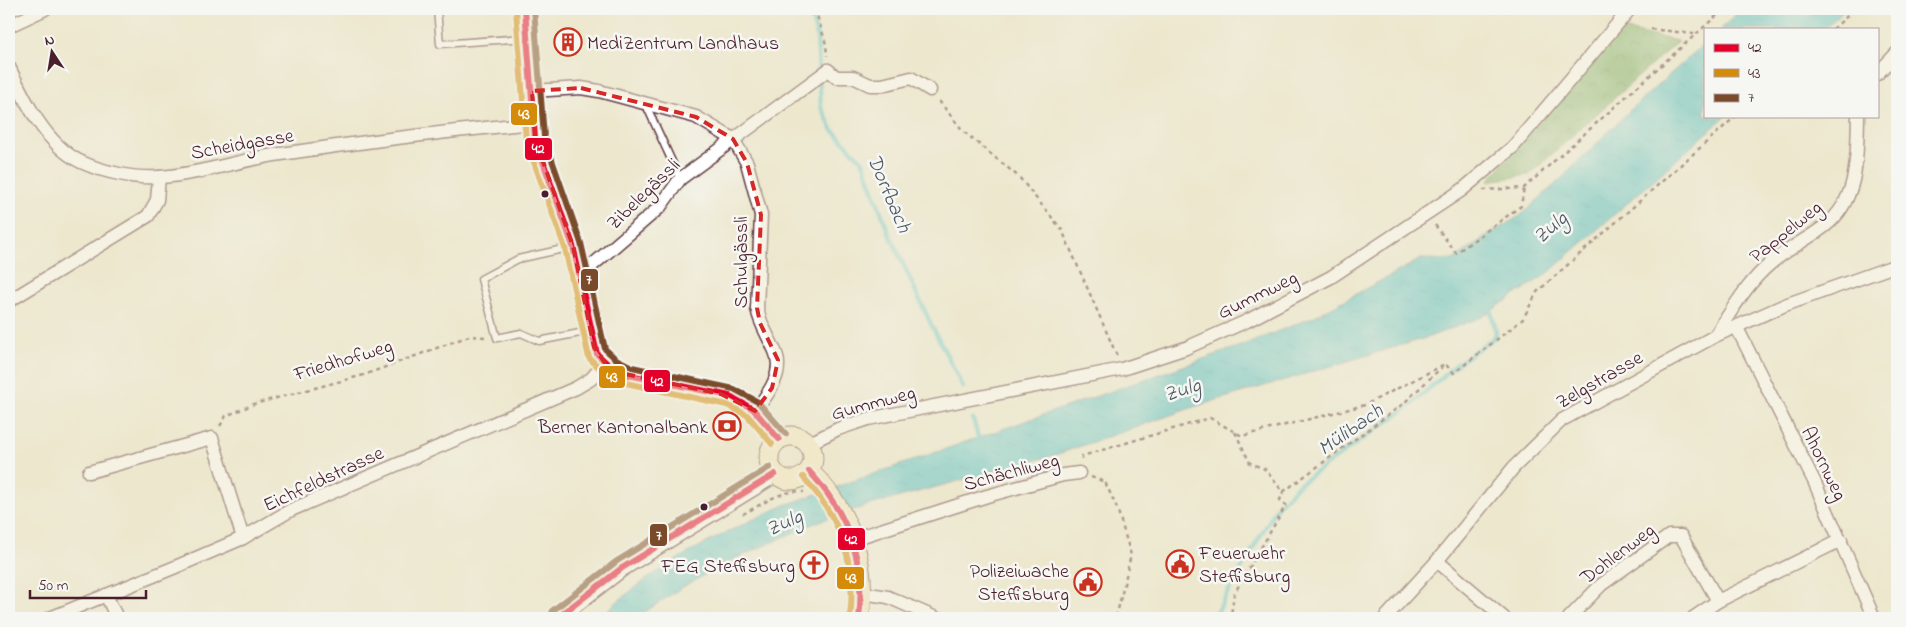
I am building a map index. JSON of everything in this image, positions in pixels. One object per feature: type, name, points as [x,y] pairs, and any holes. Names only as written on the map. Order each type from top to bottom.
[{"type":"main road","points":[[525,9],[534,123],[539,155],[573,246],[581,275],[590,331],[597,354],[605,363],[625,374],[726,395],[755,411],[779,439]]},
{"type":"main road","points":[[791,436],[798,437],[808,444],[813,460],[809,471],[796,480],[784,479],[775,474],[768,458],[772,448],[779,439],[791,436]]},
{"type":"main road","points":[[809,471],[825,488],[851,534],[861,572],[863,593],[859,618]]},
{"type":"street","points":[[9,26],[45,9]]},
{"type":"street","name":"Gummweg","points":[[808,444],[838,429],[868,419],[1122,369],[1186,348],[1247,321],[1331,277],[1462,190],[1514,147],[1630,9]]},
{"type":"street","points":[[1878,73],[1897,53]]},
{"type":"street","name":"Scheidgasse","points":[[9,67],[35,116],[53,140],[66,152],[81,162],[115,172],[159,177],[288,153],[534,123]]},
{"type":"street","points":[[826,71],[836,77],[853,77],[870,85],[882,85],[911,78],[930,90]]},
{"type":"street","name":"Zibelegässli","points":[[581,275],[660,207],[680,179],[826,71]]},
{"type":"street","name":"Schulgässli","points":[[532,91],[581,88],[696,117],[733,139],[747,163],[761,215],[757,308],[760,323],[778,360],[778,368],[772,388],[755,411]]},
{"type":"street","name":"Pappelweg","points":[[1715,336],[1746,288],[1772,262],[1827,225],[1842,207],[1854,181],[1858,118]]},
{"type":"street","points":[[9,301],[148,216],[157,200],[159,177]]},
{"type":"street","name":"Zelgstrasse","points":[[1385,618],[1437,560],[1514,467],[1562,420],[1715,336],[1737,328],[1785,305],[1897,265]]},
{"type":"street","name":"Ahornweg","points":[[1737,328],[1814,481],[1874,618]]},
{"type":"street","name":"Eichfeldstrasse","points":[[50,618],[243,538],[291,510],[576,388],[591,379],[605,363]]},
{"type":"street","points":[[89,472],[212,438],[243,538]]},
{"type":"street","name":"Schächliweg","points":[[851,534],[1063,475],[1079,473]]},
{"type":"street","points":[[556,618],[622,568],[775,474]]},
{"type":"street","name":"Dohlenweg","points":[[1569,618],[1601,585],[1668,536],[1681,536],[1718,601]]},
{"type":"street","points":[[1693,618],[1718,601],[1841,540]]},
{"type":"street","points":[[1437,560],[1504,618]]},
{"type":"street","points":[[863,593],[888,597],[936,618]]},
{"type":"street","points":[[106,595],[117,618]]},
{"type":"lane","points":[[437,9],[440,44],[528,38]]},
{"type":"lane","points":[[646,105],[680,179]]},
{"type":"lane","points":[[573,246],[518,259],[482,279],[497,338],[521,333],[539,341],[590,331]]},
{"type":"path","points":[[816,9],[826,44],[826,71]]},
{"type":"path","points":[[1426,214],[1456,253],[1521,206],[1524,188],[1724,9]]},
{"type":"path","points":[[1834,28],[1856,9]]},
{"type":"path","points":[[1651,29],[1694,34]]},
{"type":"path","points":[[930,90],[964,132],[1019,177],[1062,230],[1110,337],[1122,369]]},
{"type":"path","points":[[1220,618],[1221,615],[1231,614],[1234,594],[1286,506],[1280,500],[1283,492],[1403,404],[1445,364],[1454,373],[1523,319],[1537,292],[1734,118]]},
{"type":"path","points":[[1462,190],[1524,188]]},
{"type":"path","name":"Friedhofweg","points":[[212,438],[226,416],[254,404],[364,375],[469,336],[497,338]]},
{"type":"path","name":"Schächliweg","points":[[1079,473],[1082,456],[1210,418],[1242,436],[1366,405],[1445,364]]},
{"type":"path","points":[[1235,432],[1250,463],[1265,469],[1283,492]]},
{"type":"path","points":[[1079,473],[1106,482],[1117,508],[1131,555],[1116,618]]},
{"type":"path","points":[[1190,614],[1200,618]]},
{"type":"highlighted area","points":[[581,88],[696,117],[733,139],[747,163],[761,215],[757,308],[760,323],[778,360],[772,388],[755,411],[721,394],[625,374],[605,363],[594,347],[573,246],[535,139],[532,91]]},
{"type":"green space","points":[[1622,29],[1678,41],[1529,175],[1488,181]]},
{"type":"water","points":[[1741,9],[1846,9],[1825,28],[1722,28]]},
{"type":"water","name":"Zulg","points":[[1704,44],[1704,118],[1724,118],[1547,274],[1482,317],[1429,337],[1197,406],[1058,454],[866,506],[817,522],[726,563],[681,588],[636,618],[599,618],[641,583],[687,554],[735,528],[785,505],[1252,342],[1313,317],[1421,259],[1453,260],[1489,234],[1520,216],[1562,178],[1627,113]]},
{"type":"waterway","name":"Dorfbach","points":[[809,9],[817,36],[821,107],[832,129],[863,162],[888,231],[929,320],[963,387]]},
{"type":"waterway","name":"Mülibach","points":[[1215,618],[1277,507],[1299,484],[1407,408],[1457,364],[1495,337],[1496,333],[1490,306]]},
{"type":"waterway","name":"Dorfbach","points":[[973,419],[980,444]]},
{"type":"transit line","name":"42","points":[[525,9],[535,139],[573,246],[597,354],[611,367],[629,375],[730,396],[753,409],[779,439]]},
{"type":"transit line","name":"7","points":[[534,9],[544,137],[581,243],[605,349],[616,359],[632,367],[734,389],[758,402],[786,434]]},
{"type":"transit line","name":"43","points":[[516,10],[526,140],[565,248],[589,358],[606,374],[626,383],[727,405],[747,415],[772,444]]},
{"type":"transit line","name":"7","points":[[552,611],[617,561],[770,467]]},
{"type":"transit line","name":"42","points":[[809,471],[834,504],[844,521],[851,539],[860,577],[859,618]]},
{"type":"transit line","name":"42","points":[[557,618],[622,568],[775,474]]},
{"type":"transit line","name":"43","points":[[803,477],[827,508],[843,541],[851,578],[850,617]]},
{"type":"place","name":"MediZentrum Landhaus","points":[[568,42]]},
{"type":"place","name":"Berner Kantonalbank","points":[[727,426]]},
{"type":"place","name":"Feuerwehr Steffisburg","points":[[1180,564]]},
{"type":"place","name":"FEG Steffisburg","points":[[814,565]]},
{"type":"place","name":"Polizeiwache Steffisburg","points":[[1088,582]]}]
